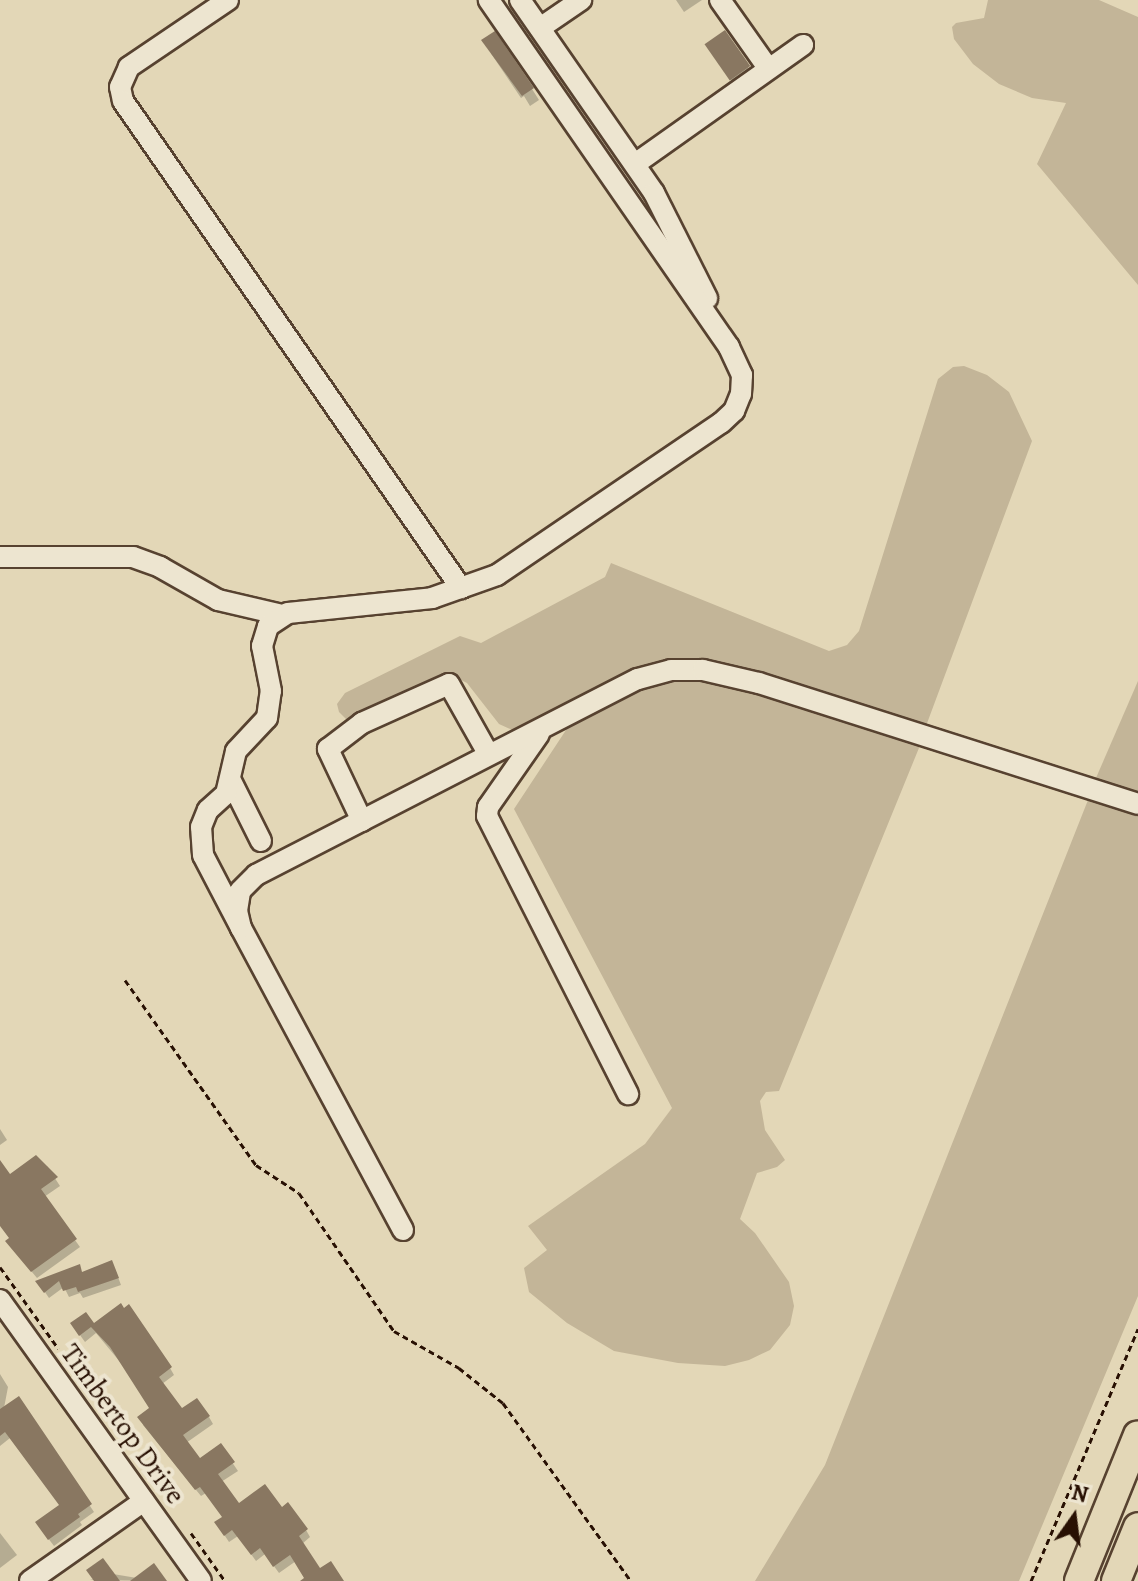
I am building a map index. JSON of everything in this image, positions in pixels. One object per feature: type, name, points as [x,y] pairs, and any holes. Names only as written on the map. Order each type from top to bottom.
[{"type":"highway","points":[[1079,1581],[1138,1435]]},
{"type":"highway","points":[[1116,1581],[1135,1545]]},
{"type":"street","points":[[228,0],[129,67],[120,87],[123,101],[461,588]]},
{"type":"street","points":[[489,0],[721,335]]},
{"type":"street","points":[[0,557],[133,557],[160,567],[218,600],[282,615],[432,598],[497,575],[727,417],[738,404],[742,375],[691,264],[635,164],[520,0]]},
{"type":"street","points":[[540,28],[581,0]]},
{"type":"street","points":[[720,0],[768,68]]},
{"type":"street","points":[[635,164],[803,45]]},
{"type":"street","points":[[261,841],[231,781],[230,764],[236,751],[267,718],[271,691],[262,640],[268,626],[282,615]]},
{"type":"street","points":[[241,928],[237,911],[246,882],[638,679],[671,670],[703,670],[759,683],[1138,804]]},
{"type":"street","points":[[362,821],[328,749],[362,723],[449,684],[489,755]]},
{"type":"street","points":[[541,730],[488,807],[487,816],[628,1094]]},
{"type":"street","points":[[231,781],[226,794],[214,803],[204,819],[201,846],[241,928],[403,1230]]},
{"type":"street","name":"Timbertop Drive","points":[[0,1300],[201,1581]]},
{"type":"street","points":[[30,1581],[144,1501]]},
{"type":"street","points":[[1096,1540],[1135,1545]]},
{"type":"path","points":[[125,980],[256,1165],[299,1193],[394,1331],[459,1368],[503,1403],[631,1581]]},
{"type":"path","points":[[1031,1581],[1138,1329]]},
{"type":"shaded area","points":[[988,0],[1099,0],[1138,17],[1138,285],[1037,164],[1066,103],[1032,98],[999,84],[973,64],[954,39],[952,27],[956,23],[984,18]]},
{"type":"shaded area","points":[[964,366],[987,375],[1009,392],[1032,441],[926,726],[697,658],[648,664],[521,734],[499,724],[467,683],[453,676],[347,720],[339,712],[337,704],[345,693],[460,636],[481,643],[605,577],[611,563],[829,651],[847,645],[859,631],[938,379],[953,367]]},
{"type":"shaded area","points":[[668,678],[717,679],[921,743],[779,1091],[766,1092],[760,1101],[765,1130],[785,1160],[777,1167],[757,1173],[740,1219],[755,1233],[789,1282],[794,1306],[790,1325],[770,1350],[725,1366],[678,1363],[614,1351],[567,1323],[529,1292],[524,1268],[547,1250],[528,1226],[645,1144],[672,1108],[514,809],[568,727],[620,697]]},
{"type":"shaded area","points":[[1138,681],[1138,792],[1096,778]]},
{"type":"shaded area","points":[[1088,800],[1138,816],[1138,1296],[1019,1581],[755,1581],[825,1465]]},
{"type":"building","points":[[725,30],[750,66],[730,80],[705,44]]},
{"type":"building","points":[[495,31],[534,88],[522,96],[481,40]]},
{"type":"building","points":[[36,1155],[58,1177],[41,1189],[77,1239],[31,1272],[5,1241],[9,1238],[0,1226],[0,1160],[10,1174]]},
{"type":"building","points":[[112,1260],[119,1278],[78,1292],[76,1287],[63,1291],[59,1281],[44,1293],[35,1281],[80,1264],[82,1272]]},
{"type":"building","points":[[121,1303],[124,1308],[129,1304],[172,1367],[159,1377],[182,1408],[197,1398],[210,1416],[183,1435],[200,1458],[221,1443],[235,1462],[218,1474],[239,1503],[265,1484],[282,1507],[288,1502],[308,1529],[299,1536],[320,1568],[331,1561],[344,1581],[300,1581],[304,1578],[290,1555],[273,1567],[260,1548],[251,1555],[232,1530],[224,1536],[214,1522],[222,1517],[200,1487],[195,1490],[137,1417],[149,1408],[110,1347],[91,1327],[79,1336],[70,1323],[86,1312],[94,1323]]},
{"type":"building","points":[[19,1396],[92,1504],[78,1514],[80,1517],[48,1540],[35,1522],[59,1505],[5,1432],[0,1436],[0,1409]]},
{"type":"building","points":[[103,1558],[120,1581],[94,1581],[86,1570]]},
{"type":"building","points":[[154,1563],[167,1581],[130,1581]]}]
